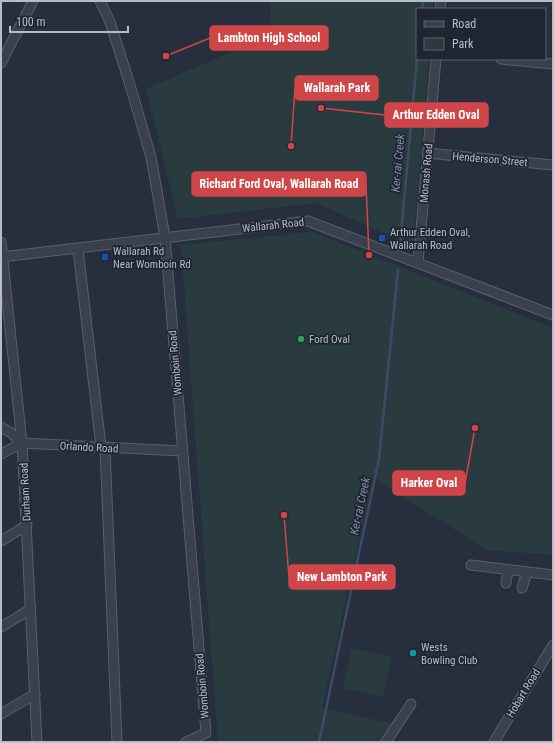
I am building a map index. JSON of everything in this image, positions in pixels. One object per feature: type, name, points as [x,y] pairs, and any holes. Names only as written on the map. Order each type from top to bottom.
[{"type":"street","points":[[1,63],[32,1]]},
{"type":"street","name":"Womboin Road","points":[[100,1],[110,22],[151,157],[164,237],[206,733],[186,742]]},
{"type":"street","name":"Monash Road","points":[[418,263],[436,60]]},
{"type":"street","points":[[511,60],[553,64]]},
{"type":"street","name":"Henderson Street","points":[[427,153],[553,165]]},
{"type":"street","name":"Wallarah Road","points":[[2,256],[78,249],[164,237],[308,221],[553,315]]},
{"type":"street","name":"Durham Road","points":[[1,242],[22,443],[37,742]]},
{"type":"street","points":[[78,249],[103,448],[117,742]]},
{"type":"street","points":[[1,427],[10,432],[22,443],[1,454]]},
{"type":"street","name":"Orlando Road","points":[[22,443],[182,451]]},
{"type":"street","points":[[1,541],[27,525]]},
{"type":"street","points":[[472,565],[553,575]]},
{"type":"street","points":[[506,583],[508,570]]},
{"type":"street","points":[[522,588],[527,572]]},
{"type":"street","points":[[1,627],[31,609]]},
{"type":"street","name":"Hobart Road","points":[[494,742],[552,648]]},
{"type":"street","points":[[1,714],[35,694]]},
{"type":"street","points":[[386,742],[411,704]]},
{"type":"green space","points":[[271,1],[433,1],[433,8],[416,8],[416,60],[429,60],[413,246],[316,203],[178,219],[146,89],[270,35]]},
{"type":"green space","points":[[312,232],[553,328],[553,555],[487,550],[373,478],[322,708],[393,724],[384,742],[218,742],[181,245]]},
{"type":"green space","points":[[352,648],[392,657],[383,697],[343,688]]},
{"type":"waterway","name":"Ker-rai Creek","points":[[422,8],[423,1]]},
{"type":"waterway","name":"Ker-rai Creek","points":[[400,245],[417,60]]},
{"type":"waterway","name":"Ker-rai Creek","points":[[319,742],[379,459],[398,270]]},
{"type":"place","name":"Lambton High School","points":[[166,56]]},
{"type":"place","name":"Arthur Edden Oval","points":[[321,108]]},
{"type":"place","name":"Wallarah Park","points":[[291,146]]},
{"type":"place","name":"Arthur Edden Oval, Wallarah Road","points":[[382,238]]},
{"type":"place","name":"Richard Ford Oval, Wallarah Road","points":[[369,255]]},
{"type":"place","name":"Wallarah Rd Near Womboin Rd","points":[[105,257]]},
{"type":"place","name":"Ford Oval","points":[[301,339]]},
{"type":"place","name":"Harker Oval","points":[[475,428]]},
{"type":"place","name":"New Lambton Park","points":[[284,515]]},
{"type":"place","name":"Wests Bowling Club","points":[[413,653]]}]
